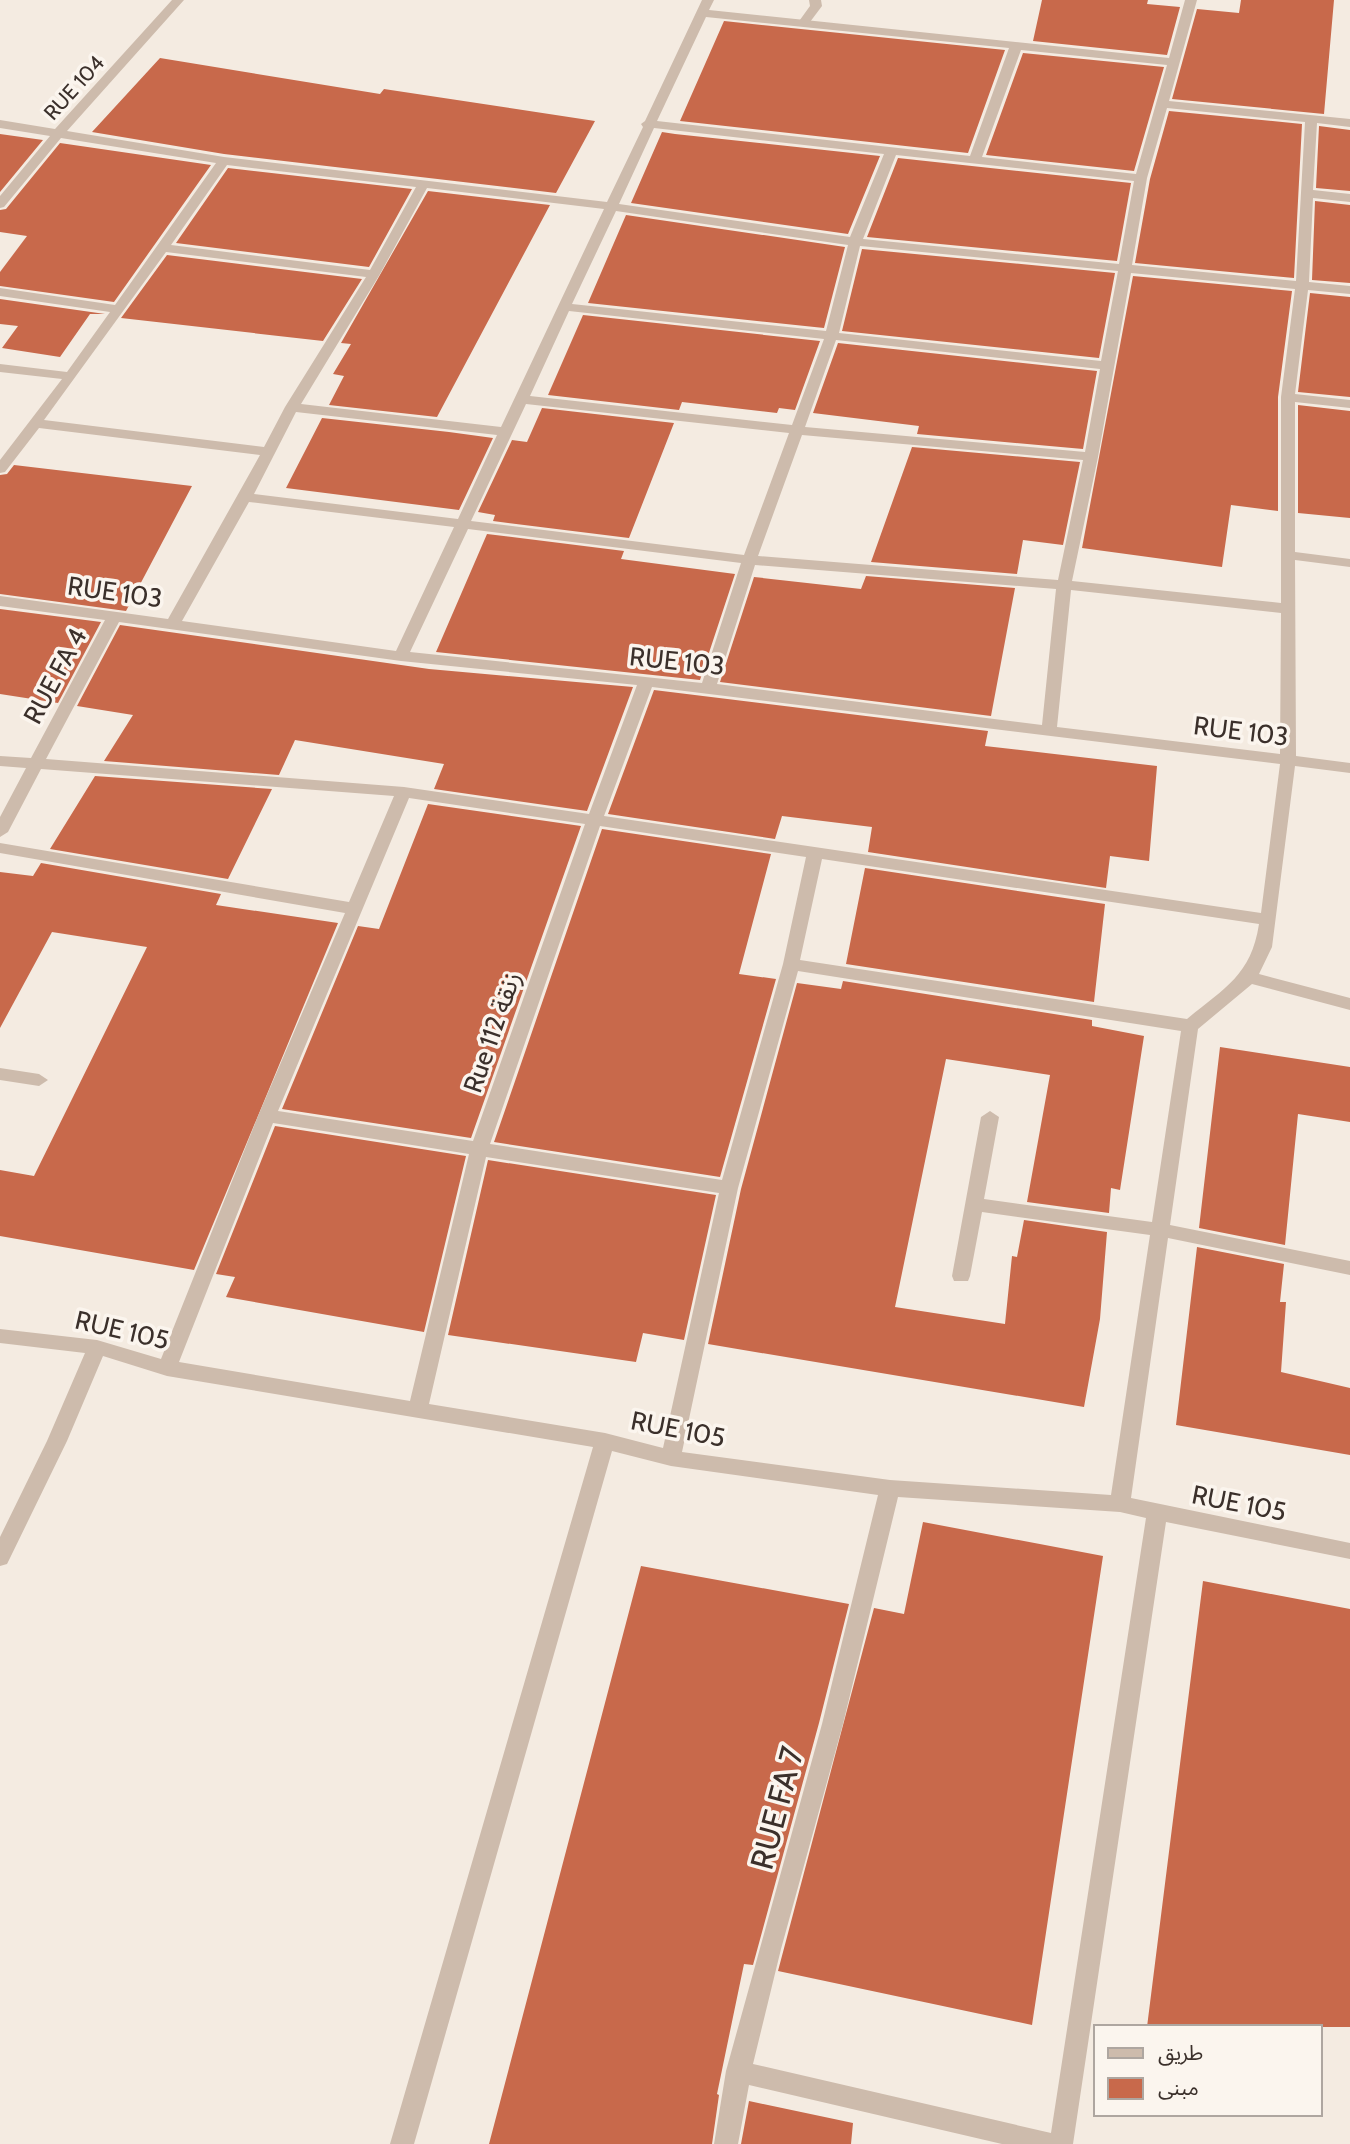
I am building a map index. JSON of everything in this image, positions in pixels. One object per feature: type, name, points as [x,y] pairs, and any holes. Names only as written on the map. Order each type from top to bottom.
[{"type":"street","name":"RUE 104","points":[[0,204],[57,135],[178,0]]},
{"type":"street","points":[[401,656],[708,0]]},
{"type":"street","points":[[803,24],[816,6],[815,0]]},
{"type":"street","points":[[1049,732],[1064,585],[1091,457],[1141,178],[1191,0]]},
{"type":"street","points":[[703,13],[1173,62]]},
{"type":"street","points":[[975,159],[1016,47]]},
{"type":"street","points":[[1163,104],[1350,123]]},
{"type":"street","points":[[1120,1504],[1190,1026],[1250,976],[1264,947],[1268,920],[1288,761],[1288,397],[1301,286],[1311,119]]},
{"type":"street","points":[[0,124],[224,161],[610,206],[856,242],[1350,289]]},
{"type":"street","points":[[648,124],[1141,178]]},
{"type":"street","points":[[708,688],[749,560],[831,337],[856,242],[891,152]]},
{"type":"street","points":[[0,469],[71,376],[224,161]]},
{"type":"street","points":[[172,625],[245,497],[292,407],[374,274],[424,183]]},
{"type":"street","points":[[1305,193],[1350,198]]},
{"type":"street","points":[[162,248],[374,274]]},
{"type":"street","points":[[0,292],[117,309]]},
{"type":"street","points":[[565,307],[1108,366]]},
{"type":"street","points":[[0,368],[71,376]]},
{"type":"street","points":[[1288,397],[1350,404]]},
{"type":"street","points":[[520,399],[796,430],[1091,457]]},
{"type":"street","points":[[292,407],[504,432]]},
{"type":"street","points":[[35,423],[269,452]]},
{"type":"street","points":[[245,497],[749,560],[1064,585],[1290,609]]},
{"type":"street","points":[[1288,555],[1350,562]]},
{"type":"street","name":"RUE 103","points":[[0,601],[401,656],[708,688],[1350,768]]},
{"type":"street","name":"RUE FA 4","points":[[0,832],[114,617]]},
{"type":"street","name":"Rue 112 زنقة","points":[[418,1408],[479,1150],[646,682]]},
{"type":"street","points":[[0,761],[35,766],[404,792],[1268,920]]},
{"type":"street","points":[[167,1368],[267,1116],[404,792]]},
{"type":"street","points":[[0,848],[355,909]]},
{"type":"street","points":[[671,1458],[729,1188],[791,964],[815,853]]},
{"type":"street","points":[[791,964],[1190,1026]]},
{"type":"street","points":[[1250,976],[1350,1004]]},
{"type":"street","points":[[0,1074],[39,1080]]},
{"type":"street","points":[[267,1116],[729,1188]]},
{"type":"street","points":[[961,1276],[990,1117]]},
{"type":"street","points":[[973,1204],[1161,1230],[1350,1268]]},
{"type":"street","name":"RUE 105","points":[[0,1336],[97,1347],[167,1368],[605,1441],[671,1458],[890,1488],[1120,1504],[1350,1551]]},
{"type":"street","points":[[0,1558],[57,1441],[97,1347]]},
{"type":"street","points":[[402,2144],[605,1441]]},
{"type":"street","name":"RUE FA 7","points":[[726,2144],[738,2071],[828,1742],[865,1578],[890,1488]]},
{"type":"street","points":[[1061,2144],[1157,1513]]},
{"type":"street","points":[[738,2071],[1052,2144]]},
{"type":"building","points":[[1042,0],[1148,0],[1147,4],[1180,7],[1167,55],[1033,41]]},
{"type":"building","points":[[1241,0],[1334,0],[1324,114],[1172,99],[1197,9],[1239,13]]},
{"type":"building","points":[[724,21],[1005,50],[968,153],[680,121]]},
{"type":"building","points":[[1023,53],[1164,67],[1134,171],[986,155]]},
{"type":"building","points":[[160,58],[380,94],[384,89],[595,121],[556,193],[224,154],[92,132]]},
{"type":"building","points":[[1169,111],[1302,124],[1294,278],[1135,263],[1150,179]]},
{"type":"building","points":[[1319,126],[1350,130],[1350,191],[1316,188]]},
{"type":"building","points":[[662,132],[880,156],[848,234],[631,203]]},
{"type":"building","points":[[0,134],[43,140],[0,192]]},
{"type":"building","points":[[60,143],[211,165],[114,302],[0,286],[0,272],[27,236],[0,232],[0,210],[6,209]]},
{"type":"building","points":[[898,158],[1131,183],[1117,261],[867,237]]},
{"type":"building","points":[[228,168],[412,189],[369,267],[176,243]]},
{"type":"building","points":[[428,191],[550,205],[437,417],[329,405],[344,376],[333,374],[351,344],[341,343]]},
{"type":"building","points":[[1315,201],[1350,205],[1350,283],[1312,280]]},
{"type":"building","points":[[626,215],[845,247],[824,328],[588,303]]},
{"type":"building","points":[[862,249],[1115,273],[1099,358],[842,331]]},
{"type":"building","points":[[167,255],[362,279],[323,341],[121,318]]},
{"type":"building","points":[[1133,276],[1292,291],[1278,397],[1278,511],[1231,505],[1222,567],[1082,548]]},
{"type":"building","points":[[1310,293],[1350,297],[1350,397],[1298,392]]},
{"type":"building","points":[[0,299],[105,314],[90,314],[60,357],[2,348],[18,326],[0,324]]},
{"type":"building","points":[[583,315],[820,341],[795,410],[779,408],[777,413],[682,402],[679,410],[548,395]]},
{"type":"building","points":[[838,343],[1097,371],[1083,449],[917,434],[919,426],[813,413]]},
{"type":"building","points":[[1298,405],[1350,411],[1350,518],[1298,513]]},
{"type":"building","points":[[542,408],[674,423],[629,538],[493,521],[495,515],[478,512],[512,440],[527,442]]},
{"type":"building","points":[[322,418],[493,438],[459,510],[286,488]]},
{"type":"building","points":[[912,447],[1080,462],[1063,545],[1023,540],[1017,574],[871,562]]},
{"type":"building","points":[[14,465],[192,486],[126,611],[0,594],[0,475],[7,474]]},
{"type":"building","points":[[487,534],[624,551],[621,559],[735,574],[700,680],[436,652]]},
{"type":"building","points":[[866,576],[1015,588],[991,716],[720,682],[754,577],[861,589]]},
{"type":"building","points":[[0,609],[101,622],[58,703],[0,694]]},
{"type":"building","points":[[120,625],[429,669],[633,687],[587,811],[434,789],[444,764],[295,740],[279,775],[104,761],[133,715],[77,706]]},
{"type":"building","points":[[654,690],[988,731],[985,746],[1157,766],[1149,861],[1110,856],[1106,888],[868,852],[872,827],[782,816],[775,839],[608,814]]},
{"type":"building","points":[[95,776],[272,789],[228,879],[50,849]]},
{"type":"building","points":[[428,804],[581,826],[471,1138],[282,1109],[358,926],[379,929]]},
{"type":"building","points":[[602,829],[771,854],[739,974],[776,979],[720,1177],[494,1142]]},
{"type":"building","points":[[41,863],[221,894],[216,905],[338,923],[194,1270],[0,1236],[0,1170],[34,1176],[147,947],[52,932],[0,1028],[0,872],[33,876]]},
{"type":"building","points":[[865,868],[1105,904],[1094,1002],[846,964]]},
{"type":"building","points":[[843,981],[1092,1020],[1092,1026],[1144,1036],[1120,1190],[1111,1188],[1109,1213],[1027,1202],[1050,1075],[946,1059],[895,1307],[1005,1324],[1012,1256],[1017,1257],[1024,1220],[1107,1232],[1100,1319],[1084,1407],[708,1344],[741,1189],[797,983],[841,989]]},
{"type":"building","points":[[1220,1047],[1350,1067],[1350,1122],[1298,1114],[1285,1245],[1199,1228]]},
{"type":"building","points":[[275,1126],[466,1156],[424,1332],[226,1297],[235,1277],[216,1274]]},
{"type":"building","points":[[488,1160],[716,1195],[684,1340],[643,1333],[636,1362],[448,1335]]},
{"type":"building","points":[[1197,1247],[1284,1264],[1280,1302],[1286,1302],[1281,1372],[1350,1388],[1350,1455],[1176,1425]]},
{"type":"building","points":[[923,1522],[1103,1556],[1032,2025],[778,1971],[874,1608],[904,1614]]},
{"type":"building","points":[[641,1566],[849,1604],[753,1965],[744,1964],[717,2094],[712,2144],[489,2144]]},
{"type":"building","points":[[1203,1581],[1350,1609],[1350,2027],[1147,2025]]},
{"type":"building","points":[[749,2101],[853,2123],[851,2144],[741,2144]]}]
